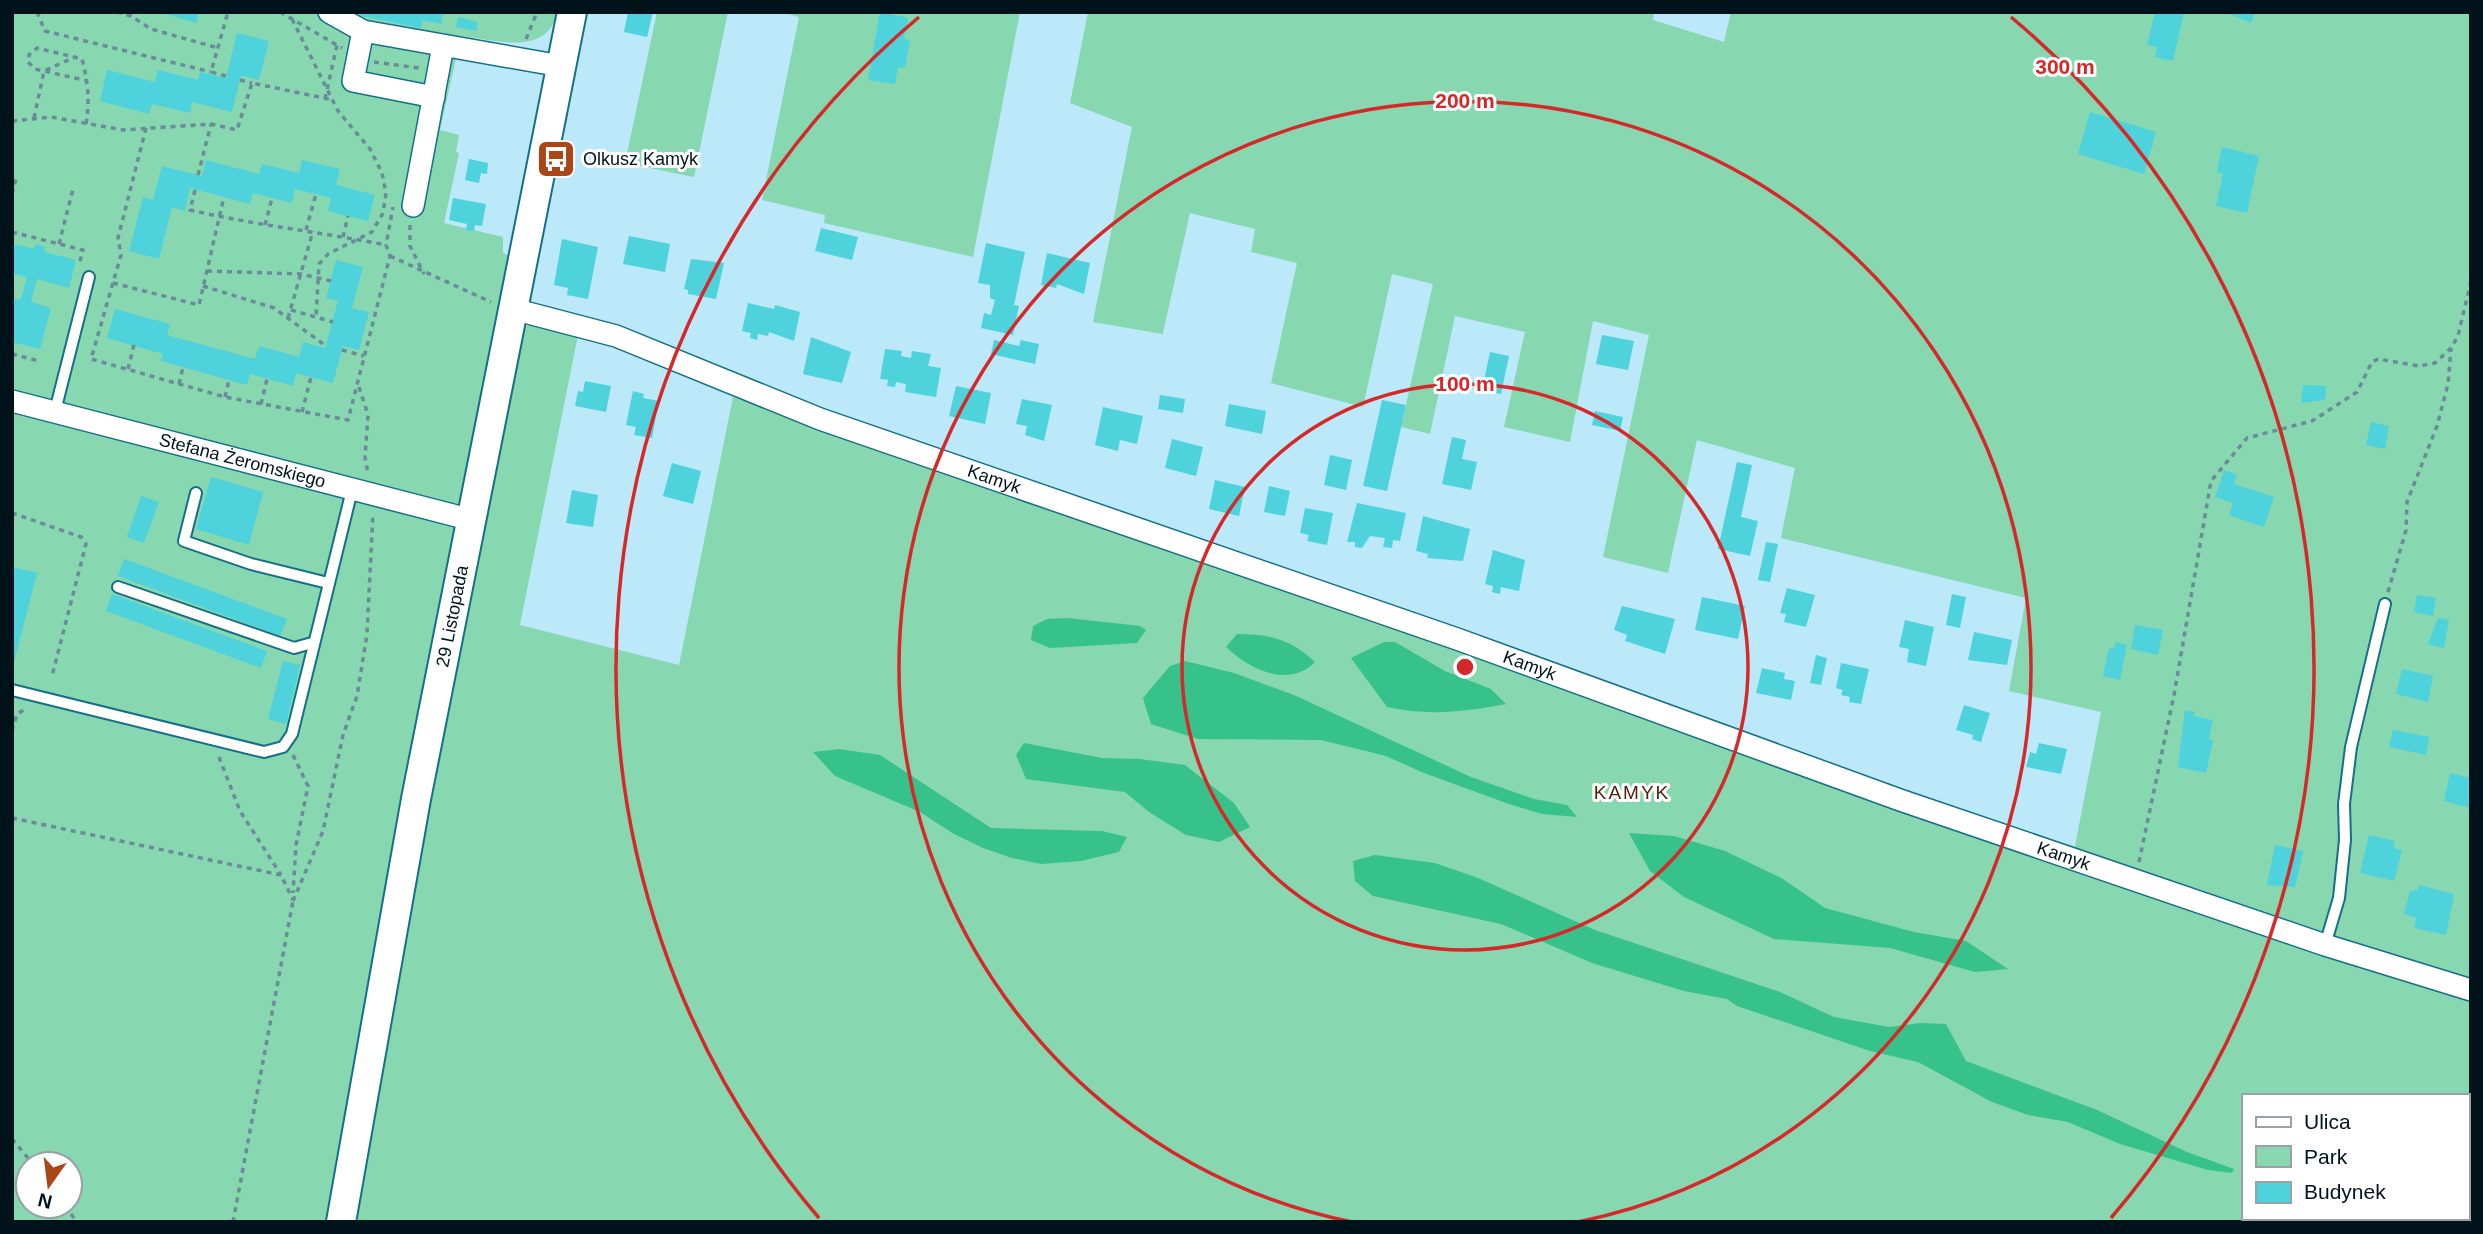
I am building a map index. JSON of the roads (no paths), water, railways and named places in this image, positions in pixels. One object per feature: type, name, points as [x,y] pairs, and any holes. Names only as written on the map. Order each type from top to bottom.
[{"type":"street","points":[[329,12],[363,31],[442,54],[561,66]]},
{"type":"street","name":"29 Listopada","points":[[341,1222],[416,799],[572,12]]},
{"type":"street","points":[[363,31],[353,81],[434,97]]},
{"type":"street","points":[[414,206],[442,54]]},
{"type":"street","name":"Kamyk","points":[[513,309],[616,336],[820,418],[1457,639],[1900,800],[2325,945],[2471,990]]},
{"type":"street","name":"Stefana Żeromskiego","points":[[12,401],[472,520]]},
{"type":"lane","points":[[55,411],[89,278]]},
{"type":"lane","points":[[12,690],[264,752],[283,747],[292,734],[328,583],[361,492]]},
{"type":"lane","points":[[196,493],[184,541],[251,564],[328,583]]},
{"type":"lane","points":[[118,587],[294,649],[312,643]]},
{"type":"lane","points":[[2325,945],[2339,898],[2345,840],[2344,804],[2351,747],[2385,604]]},
{"type":"place","name":"Olkusz Kamyk","points":[[556,159]]},
{"type":"district","name":"KAMYK","points":[[1632,792]]}]
